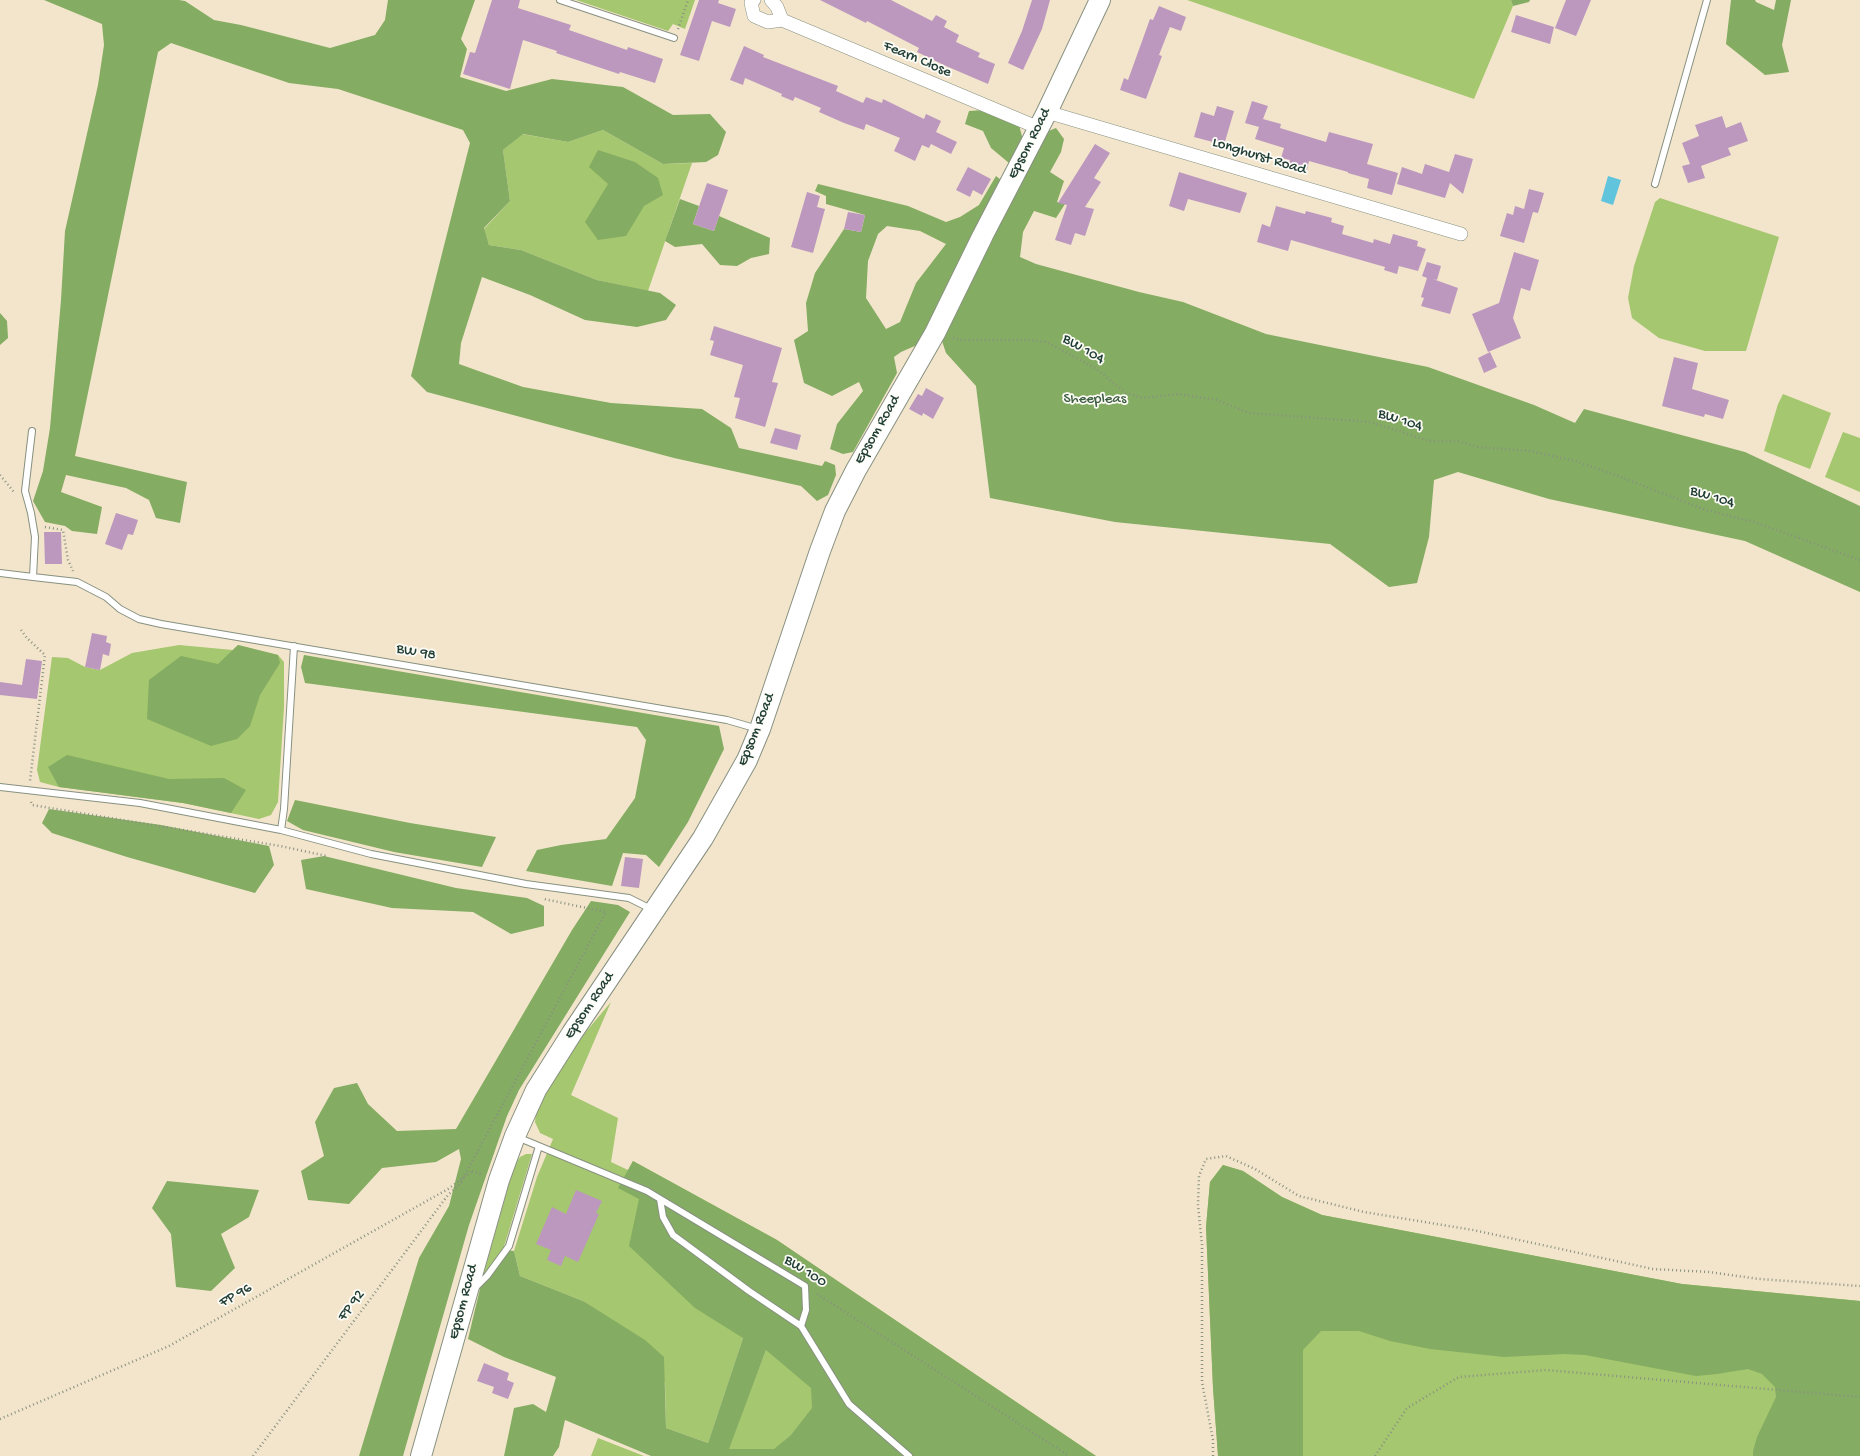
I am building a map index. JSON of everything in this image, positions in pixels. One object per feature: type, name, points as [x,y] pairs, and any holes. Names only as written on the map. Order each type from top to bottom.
[{"type":"main road","name":"Epsom Road","points":[[421,1456],[497,1188],[515,1136],[536,1090],[572,1033],[703,838],[747,760],[760,729],[820,551],[836,511],[856,470],[935,333],[983,235],[1043,120],[1100,0]]},
{"type":"street","name":"Fearn Close","points":[[754,0],[751,3],[754,16],[768,22],[782,20],[1043,120]]},
{"type":"street","points":[[771,0],[777,7],[782,20]]},
{"type":"street","name":"Longhurst Road","points":[[1043,120],[1461,234]]},
{"type":"lane","points":[[560,0],[674,38]]},
{"type":"lane","points":[[1655,184],[1707,0]]},
{"type":"lane","points":[[0,573],[33,577],[35,537],[25,491],[32,431]]},
{"type":"lane","name":"BW 98","points":[[33,577],[77,582],[106,597],[120,609],[139,619],[727,720],[760,729]]},
{"type":"lane","points":[[280,830],[284,809],[294,646]]},
{"type":"lane","points":[[0,787],[140,803],[280,830],[386,857],[526,884],[629,898],[654,910]]},
{"type":"lane","name":"BW 100","points":[[515,1136],[646,1191],[805,1286]]},
{"type":"lane","points":[[466,1299],[487,1276],[509,1246],[539,1146]]},
{"type":"lane","points":[[660,1199],[663,1217],[674,1235],[749,1292],[801,1326],[849,1404],[909,1456]]},
{"type":"lane","points":[[801,1326],[806,1310],[805,1286]]},
{"type":"path","points":[[674,38],[688,0]]},
{"type":"path","name":"BW 104","points":[[935,333],[961,340],[1026,340],[1047,342],[1096,368],[1126,393],[1143,398],[1178,394],[1217,400],[1249,413],[1370,422],[1428,441],[1458,441],[1477,447],[1530,451],[1575,462],[1613,474],[1706,510],[1754,522],[1860,560]]},
{"type":"path","points":[[21,630],[45,656],[30,782]]},
{"type":"path","points":[[32,804],[280,846],[334,857]]},
{"type":"path","points":[[461,1182],[606,912],[536,898]]},
{"type":"path","points":[[1214,1456],[1213,1440],[1202,1374],[1202,1245],[1198,1205],[1199,1176],[1206,1159],[1226,1156],[1255,1169],[1299,1196],[1364,1212],[1473,1230],[1653,1269],[1709,1272],[1759,1279],[1860,1286]]},
{"type":"path","name":"FP 96","points":[[0,1419],[169,1346],[448,1189],[472,1171]]},
{"type":"path","name":"FP 92","points":[[253,1456],[448,1195],[472,1171]]},
{"type":"path","name":"BW 100","points":[[805,1286],[1069,1456]]},
{"type":"path","points":[[1375,1456],[1407,1408],[1459,1376],[1546,1370],[1860,1397]]},
{"type":"green space","points":[[44,0],[185,1],[214,20],[241,25],[330,48],[375,35],[385,20],[388,0],[475,0],[461,39],[467,49],[460,77],[506,91],[552,79],[623,87],[673,115],[710,114],[726,132],[718,155],[706,162],[663,164],[603,130],[568,142],[523,134],[503,150],[510,201],[484,228],[489,245],[521,250],[597,280],[660,293],[676,305],[666,320],[637,327],[585,320],[530,295],[482,277],[461,343],[459,364],[523,387],[611,403],[702,409],[731,428],[739,448],[822,466],[825,461],[835,465],[836,475],[828,495],[817,501],[801,486],[674,458],[427,392],[411,376],[470,143],[463,130],[338,89],[289,83],[171,43],[158,52],[75,456],[187,482],[180,523],[156,518],[149,500],[126,488],[66,475],[61,492],[102,507],[97,534],[72,531],[65,526],[45,522],[33,501],[43,471],[50,428],[61,300],[65,231],[98,85],[104,45],[102,24]]},
{"type":"green space","points":[[576,0],[695,0],[685,29],[673,24],[668,31]]},
{"type":"green space","points":[[1187,0],[1511,0],[1513,6],[1474,99]]},
{"type":"green space","points":[[1511,0],[1530,0],[1529,2],[1513,6]]},
{"type":"green space","points":[[1731,0],[1755,0],[1756,2],[1774,10],[1776,0],[1791,0],[1782,45],[1789,72],[1765,75],[1726,44]]},
{"type":"green space","points":[[984,110],[1019,125],[1023,140],[1009,163],[991,148],[983,131],[965,124],[969,111]]},
{"type":"green space","name":"Sheepleas","points":[[1056,128],[1064,139],[1061,152],[1050,172],[1064,181],[1057,202],[1065,204],[1056,218],[1034,211],[1023,232],[1020,257],[1036,264],[1139,292],[1183,302],[1266,334],[1428,367],[1534,405],[1575,423],[1584,409],[1745,452],[1860,506],[1860,592],[1745,541],[1549,499],[1458,472],[1434,480],[1429,537],[1417,583],[1389,587],[1330,544],[1115,522],[990,498],[976,386],[946,353],[942,341],[1046,132]]},
{"type":"green space","points":[[603,130],[663,164],[692,163],[648,291],[597,280],[521,250],[489,245],[484,229],[510,201],[503,150],[522,134],[568,142]]},
{"type":"green space","points":[[598,150],[635,162],[658,178],[663,195],[644,206],[626,236],[598,240],[585,222],[608,184],[589,167]]},
{"type":"green space","points":[[996,176],[1001,180],[960,265],[917,345],[894,357],[897,373],[853,452],[843,454],[830,449],[837,424],[863,391],[859,382],[832,396],[804,383],[794,340],[808,331],[806,303],[815,273],[844,229],[861,232],[865,215],[826,204],[826,196],[815,191],[818,184],[908,206],[946,222],[960,217],[979,205]],"holes":[[[887,226],[920,231],[946,244],[916,283],[900,322],[886,329],[866,298],[868,261],[878,234]]]},
{"type":"green space","points":[[1660,198],[1779,237],[1746,351],[1705,351],[1659,338],[1632,318],[1628,298],[1634,266],[1655,202]]},
{"type":"green space","points":[[680,199],[699,206],[693,224],[714,231],[719,216],[770,238],[769,254],[751,258],[737,266],[720,265],[702,244],[675,247],[665,241]]},
{"type":"green space","points":[[0,313],[7,321],[8,338],[0,345]]},
{"type":"green space","points":[[1783,394],[1831,413],[1810,469],[1764,451],[1778,404]]},
{"type":"green space","points":[[1843,432],[1860,438],[1860,492],[1825,477]]},
{"type":"green space","points":[[179,645],[233,650],[238,645],[278,655],[284,662],[284,707],[278,802],[271,815],[259,819],[183,803],[59,787],[40,782],[37,770],[52,657],[68,658],[85,667],[100,670],[132,653]]},
{"type":"green space","points":[[238,645],[278,655],[280,663],[260,695],[250,726],[237,739],[211,746],[147,719],[149,680],[181,656],[218,664]]},
{"type":"green space","points":[[304,655],[719,726],[724,749],[688,822],[659,867],[646,855],[623,853],[612,886],[526,871],[537,850],[606,839],[635,798],[646,740],[637,727],[305,683],[301,667]]},
{"type":"green space","points":[[67,755],[169,779],[224,778],[246,790],[231,813],[183,803],[59,787],[48,767]]},
{"type":"green space","points":[[295,800],[410,823],[496,837],[482,867],[394,852],[303,830],[287,821]]},
{"type":"green space","points":[[49,809],[161,825],[269,846],[274,865],[255,893],[127,857],[52,833],[42,823]]},
{"type":"green space","points":[[324,856],[456,888],[527,898],[544,906],[544,926],[511,934],[473,912],[392,908],[306,889],[301,860]]},
{"type":"green space","points":[[591,901],[618,905],[630,912],[519,1090],[507,1116],[469,1225],[403,1456],[359,1456],[419,1258],[449,1206],[461,1159],[459,1149],[436,1162],[382,1168],[349,1204],[308,1200],[301,1171],[324,1156],[315,1122],[334,1088],[357,1083],[368,1104],[397,1131],[456,1129],[572,930]]},
{"type":"green space","points":[[611,1002],[571,1095],[618,1118],[611,1162],[628,1170],[633,1161],[777,1240],[1096,1456],[790,1436],[774,1450],[728,1449],[766,1350],[743,1338],[708,1443],[666,1428],[665,1383],[583,1301],[520,1276],[514,1251],[537,1177],[553,1139],[540,1133],[535,1122],[536,1112],[556,1074],[579,1040]]},
{"type":"green space","points":[[526,1154],[532,1154],[503,1250],[483,1276],[514,1166],[520,1157]]},
{"type":"green space","points":[[633,1161],[777,1240],[1096,1456],[651,1456],[565,1420],[559,1447],[553,1456],[504,1456],[514,1408],[533,1404],[546,1412],[556,1377],[504,1357],[468,1339],[483,1276],[503,1250],[514,1251],[520,1276],[583,1301],[645,1340],[664,1357],[666,1428],[708,1443],[743,1338],[695,1308],[629,1246],[639,1199],[618,1188]],"holes":[[[766,1350],[811,1388],[812,1408],[791,1435],[774,1449],[729,1449]]]},
{"type":"green space","points":[[1223,1165],[1243,1171],[1282,1197],[1322,1215],[1682,1284],[1860,1301],[1860,1456],[1218,1456],[1213,1388],[1206,1227],[1210,1182]]},
{"type":"green space","points":[[1223,1165],[1243,1171],[1282,1197],[1322,1215],[1682,1284],[1860,1301],[1860,1456],[1753,1456],[1757,1437],[1776,1397],[1775,1387],[1762,1374],[1748,1369],[1696,1376],[1585,1355],[1564,1354],[1504,1357],[1430,1349],[1390,1341],[1359,1331],[1321,1331],[1303,1350],[1303,1456],[1218,1456],[1213,1388],[1206,1227],[1210,1182]]},
{"type":"green space","points":[[167,1181],[259,1190],[249,1217],[221,1234],[235,1268],[211,1291],[176,1287],[171,1234],[152,1208]]},
{"type":"green space","points":[[598,1438],[644,1456],[591,1456]]},
{"type":"water","points":[[1608,176],[1621,180],[1613,205],[1601,201]]},
{"type":"building","points":[[492,0],[520,0],[518,8],[571,25],[569,30],[627,50],[628,47],[663,59],[655,83],[620,72],[619,74],[556,53],[557,51],[523,40],[510,89],[463,74],[470,52],[475,53]]},
{"type":"building","points":[[699,0],[719,0],[718,3],[736,9],[730,27],[712,21],[699,61],[680,55]]},
{"type":"building","points":[[820,0],[891,0],[932,21],[936,15],[947,21],[944,27],[959,35],[956,42],[980,53],[978,57],[995,64],[988,84],[917,52],[919,48],[867,21],[866,23]]},
{"type":"building","points":[[1032,0],[1050,0],[1042,29],[1023,70],[1008,63],[1022,31]]},
{"type":"building","points":[[1566,0],[1591,0],[1576,36],[1555,28]]},
{"type":"building","points":[[1159,6],[1186,17],[1181,31],[1170,27],[1159,55],[1162,56],[1146,99],[1120,90],[1124,78],[1128,80],[1150,19],[1153,20]]},
{"type":"building","points":[[1516,15],[1554,27],[1550,44],[1511,32]]},
{"type":"building","points":[[744,46],[764,55],[763,57],[838,86],[836,91],[863,103],[866,97],[882,103],[883,99],[924,119],[926,114],[941,121],[936,132],[957,142],[951,154],[931,144],[929,148],[922,145],[915,161],[894,151],[900,138],[866,124],[864,130],[844,123],[819,112],[821,108],[795,97],[793,101],[781,96],[782,94],[745,78],[743,85],[730,80]]},
{"type":"building","points":[[1252,101],[1268,106],[1263,119],[1281,124],[1280,128],[1326,142],[1329,132],[1373,144],[1367,164],[1398,173],[1392,195],[1367,188],[1369,179],[1348,172],[1309,161],[1307,170],[1288,165],[1290,160],[1281,158],[1284,148],[1255,139],[1259,127],[1245,123]]},
{"type":"building","points":[[1217,106],[1234,111],[1224,145],[1194,137],[1201,112],[1214,116]]},
{"type":"building","points":[[1722,116],[1726,128],[1741,122],[1748,141],[1728,148],[1731,155],[1701,166],[1705,178],[1688,183],[1682,166],[1690,164],[1682,143],[1699,136],[1695,125]]},
{"type":"building","points":[[1095,144],[1110,153],[1094,178],[1101,182],[1085,207],[1094,209],[1085,236],[1075,233],[1071,245],[1055,240],[1067,205],[1058,203]]},
{"type":"building","points":[[1455,154],[1473,159],[1463,194],[1450,183],[1445,198],[1397,184],[1402,167],[1422,174],[1425,164],[1449,172]]},
{"type":"building","points":[[968,167],[991,179],[982,195],[973,190],[970,197],[956,190]]},
{"type":"building","points":[[1179,172],[1247,193],[1240,213],[1188,199],[1184,211],[1169,206]]},
{"type":"building","points":[[707,183],[728,190],[714,231],[693,224]]},
{"type":"building","points":[[1529,189],[1544,193],[1538,213],[1533,212],[1524,243],[1500,236],[1507,213],[1513,215],[1515,206],[1524,209]]},
{"type":"building","points":[[807,192],[820,196],[817,207],[825,209],[813,253],[791,247]]},
{"type":"building","points":[[1276,206],[1305,214],[1306,211],[1332,218],[1331,222],[1344,226],[1342,234],[1373,243],[1374,239],[1390,244],[1393,234],[1418,241],[1417,246],[1426,249],[1418,271],[1399,266],[1397,274],[1384,270],[1385,267],[1291,240],[1288,251],[1257,242],[1262,224],[1270,227]]},
{"type":"building","points":[[848,212],[865,215],[861,232],[844,229]]},
{"type":"building","points":[[1514,252],[1539,260],[1530,291],[1521,288],[1513,318],[1521,338],[1488,352],[1472,314],[1499,303]]},
{"type":"building","points":[[1427,262],[1441,266],[1437,280],[1433,279],[1458,288],[1450,314],[1421,306],[1424,298],[1421,297],[1427,278],[1422,276]]},
{"type":"building","points":[[714,326],[782,348],[772,382],[778,383],[765,427],[735,418],[740,398],[734,397],[743,365],[710,355],[714,341],[710,340]]},
{"type":"building","points":[[1490,352],[1497,367],[1484,373],[1478,358]]},
{"type":"building","points":[[1674,357],[1698,363],[1692,389],[1729,400],[1723,419],[1705,414],[1704,417],[1662,406]]},
{"type":"building","points":[[926,388],[944,398],[933,419],[923,413],[922,416],[909,409],[918,394],[922,396]]},
{"type":"building","points":[[775,428],[801,435],[797,450],[770,443]]},
{"type":"building","points":[[116,513],[138,520],[133,535],[128,534],[122,550],[105,544]]},
{"type":"building","points":[[44,532],[61,532],[62,564],[45,564]]},
{"type":"building","points":[[92,633],[107,636],[106,642],[111,644],[109,656],[103,654],[100,670],[85,667]]},
{"type":"building","points":[[26,659],[42,661],[37,699],[0,695],[0,682],[22,685]]},
{"type":"building","points":[[625,857],[643,859],[639,888],[621,886]]},
{"type":"building","points":[[576,1190],[602,1201],[596,1213],[599,1214],[578,1262],[565,1256],[561,1266],[547,1260],[551,1250],[536,1244],[552,1207],[566,1214]]},
{"type":"building","points":[[484,1363],[509,1373],[507,1380],[514,1383],[508,1399],[492,1393],[494,1387],[477,1381]]}]
